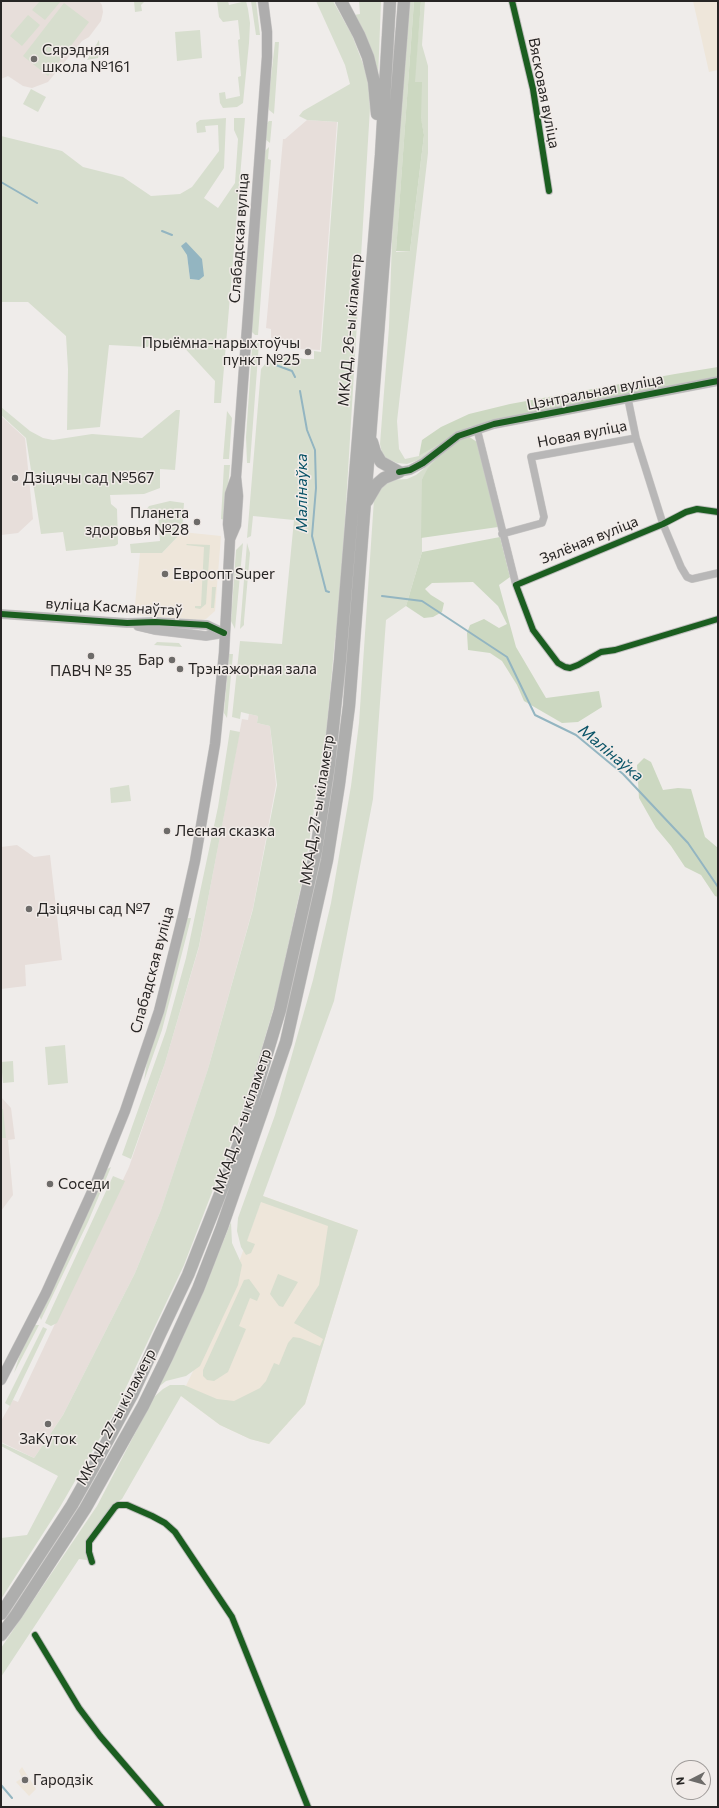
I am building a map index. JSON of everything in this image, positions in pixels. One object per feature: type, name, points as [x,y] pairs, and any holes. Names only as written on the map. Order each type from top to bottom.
[{"type":"highway","points":[[341,1],[359,35],[373,76],[381,155]]},
{"type":"highway","name":"МКАД, 26-ы кіламетр","points":[[340,661],[367,312],[381,155],[390,1]]},
{"type":"highway","name":"МКАД, 26-ы кіламетр","points":[[352,661],[404,1]]},
{"type":"highway","points":[[370,434],[377,457],[386,465],[399,472]]},
{"type":"highway","points":[[364,506],[376,484],[384,478],[399,472]]},
{"type":"highway","name":"МКАД, 27-ы кіламетр","points":[[1,1614],[44,1549],[94,1466],[132,1395],[188,1275],[245,1127],[280,1010],[304,910],[316,851],[329,765],[340,661]]},
{"type":"highway","name":"МКАД, 27-ы кіламетр","points":[[1,1635],[55,1557],[85,1509],[143,1406],[198,1289],[241,1176],[286,1042],[327,860],[340,776],[352,661]]},
{"type":"main road","name":"Слабадская вуліца","points":[[1,1380],[46,1293],[96,1183],[125,1111],[159,1011],[183,915],[204,811],[216,737],[230,539],[228,524],[230,494],[236,478],[267,57],[268,39],[263,1]]},
{"type":"street","name":"Вясковая вуліца","points":[[512,1],[533,89],[549,191]]},
{"type":"street","name":"Цэнтральная вуліца","points":[[399,472],[416,467],[455,438],[494,424],[718,381]]},
{"type":"street","name":"Новая вуліца","points":[[502,534],[542,523],[544,518],[531,457],[636,438],[628,399]]},
{"type":"street","points":[[477,430],[516,585],[533,630],[558,663],[570,668],[601,652],[616,650],[718,619]]},
{"type":"street","points":[[636,438],[663,524],[681,567],[687,577],[692,579],[718,574]]},
{"type":"street","name":"Зялёная вуліца","points":[[516,585],[663,524],[686,512],[697,509],[718,512]]},
{"type":"street","name":"вуліца Касманаўтаў","points":[[1,614],[127,623],[155,630],[206,636],[224,633]]},
{"type":"street","points":[[92,1562],[89,1552],[89,1542],[118,1505],[126,1505],[152,1516],[165,1523],[175,1532],[232,1617],[308,1807]]},
{"type":"street","points":[[35,1635],[80,1708],[100,1736],[160,1807]]},
{"type":"shaded area","name":"Сярэдняя школа №161","points":[[1,1],[99,1],[102,5],[103,12],[101,21],[89,37],[82,41],[48,82],[32,88],[23,86],[8,76],[1,79]]},
{"type":"shaded area","points":[[693,1],[718,1],[718,70],[709,72]]},
{"type":"shaded area","points":[[307,120],[337,122],[320,350],[297,349],[297,341],[271,338],[271,329],[266,328],[283,139],[285,139]]},
{"type":"shaded area","name":"Дзіцячы сад №567","points":[[1,416],[25,438],[33,519],[18,533],[1,535]]},
{"type":"shaded area","points":[[182,532],[221,536],[215,611],[206,619],[202,620],[134,615],[140,553],[162,553]]},
{"type":"shaded area","points":[[249,714],[258,716],[257,723],[270,726],[276,785],[253,908],[208,1069],[161,1210],[135,1273],[63,1415],[34,1458],[1,1442],[1,1421],[13,1400],[18,1402],[129,1167],[165,1063],[199,947],[242,719],[248,720]]},
{"type":"shaded area","name":"Дзіцячы сад №7","points":[[17,845],[34,857],[50,855],[62,960],[25,965],[26,986],[1,989],[1,847]]},
{"type":"shaded area","points":[[1,1097],[11,1108],[15,1139],[8,1140],[13,1195],[1,1211]]},
{"type":"shaded area","points":[[263,1196],[358,1230],[305,1404],[269,1444],[250,1439],[220,1425],[181,1396],[197,1363],[239,1262]]},
{"type":"shaded area","name":"Гародзік","points":[[22,1767],[36,1789],[29,1796],[16,1782],[22,1778],[19,1771]]},
{"type":"green space","points":[[40,1],[61,1],[45,20],[32,10]]},
{"type":"green space","points":[[134,1],[145,1],[141,5],[142,11],[135,12]]},
{"type":"green space","points":[[217,1],[228,1],[229,5],[246,1],[248,9],[250,23],[249,43],[243,103],[237,107],[223,108],[220,103],[219,93],[225,92],[226,99],[240,96],[238,77],[241,76],[238,20],[223,22],[219,17]]},
{"type":"green space","points":[[251,1],[256,1],[260,35],[256,35]]},
{"type":"green space","points":[[316,1],[333,1],[352,35],[365,69],[369,88],[370,108],[339,620],[335,639],[327,726],[305,868],[277,997],[256,1068],[236,1130],[184,1265],[112,1417],[60,1507],[1,1599],[1,1538],[27,1535],[58,1476],[1,1446],[1,1443],[34,1458],[63,1415],[135,1273],[161,1210],[208,1069],[253,909],[277,785],[270,726],[257,723],[258,716],[241,712],[240,719],[232,717],[240,641],[282,644],[294,520],[253,516],[251,536],[247,538],[261,369],[275,352],[304,359],[314,359],[314,351],[321,352],[338,122],[307,120],[299,116],[303,111],[350,84],[345,65]]},
{"type":"green space","points":[[359,1],[381,1],[378,79],[354,15],[360,14]]},
{"type":"green space","points":[[410,1],[414,1],[396,252],[410,251],[424,135],[414,84],[421,1],[425,1],[422,45],[428,66],[428,153],[397,421],[399,449],[405,459],[419,456],[458,432],[469,427],[469,429],[421,459],[407,464],[397,463],[386,458],[382,453],[380,444],[389,327],[393,213]]},
{"type":"green space","points":[[414,1],[421,1],[415,82],[422,82],[421,118],[424,135],[410,251],[396,251]]},
{"type":"green space","points":[[64,3],[89,22],[48,76],[23,56]]},
{"type":"green space","points":[[28,15],[40,25],[22,46],[10,36]]},
{"type":"green space","points":[[200,30],[202,58],[177,61],[175,32]]},
{"type":"green space","points":[[99,40],[100,52],[98,58],[87,60]]},
{"type":"green space","points":[[275,42],[279,42],[274,114],[269,110],[268,104]]},
{"type":"green space","points":[[31,89],[46,97],[38,112],[23,104]]},
{"type":"green space","points":[[226,118],[224,168],[204,198],[218,208],[235,183],[238,139],[234,130],[234,118],[245,118],[221,403],[214,403],[215,381],[179,342],[154,338],[148,347],[109,345],[100,427],[67,430],[68,369],[66,336],[28,302],[2,302],[1,136],[62,151],[83,167],[123,177],[151,196],[180,194],[192,187],[219,151],[218,125],[205,126],[206,132],[197,133],[196,123],[200,120]],"holes":[[[187,255],[199,280],[190,279]]]},
{"type":"green space","points":[[269,121],[272,121],[270,143],[265,139],[266,124]]},
{"type":"green space","points":[[269,147],[268,159],[271,160],[258,335],[255,335],[251,331],[264,152]]},
{"type":"green space","points":[[259,343],[250,463],[247,463],[246,437],[252,349],[254,344]]},
{"type":"green space","points":[[718,367],[718,377],[469,427],[419,456],[422,440],[441,427],[469,414],[510,404]]},
{"type":"green space","points":[[1,407],[30,431],[43,438],[53,440],[92,434],[142,438],[176,410],[180,410],[175,470],[160,469],[160,488],[144,494],[110,495],[111,504],[117,509],[118,544],[115,546],[66,551],[63,532],[41,534],[26,438],[1,415]]},
{"type":"green space","points":[[227,411],[232,418],[229,459],[223,459]]},
{"type":"green space","points":[[468,436],[477,442],[498,527],[421,538],[422,479],[428,468],[438,457],[460,439]]},
{"type":"green space","points":[[438,457],[422,479],[422,552],[406,606],[386,620],[373,799],[334,1001],[263,1196],[358,1230],[305,1404],[269,1444],[250,1439],[220,1425],[181,1396],[122,1499],[112,1506],[86,1542],[87,1560],[79,1559],[1,1677],[1,1648],[97,1506],[154,1397],[170,1385],[184,1385],[217,1399],[234,1401],[260,1388],[266,1381],[274,1363],[279,1365],[288,1343],[293,1337],[300,1338],[320,1346],[323,1339],[294,1323],[319,1285],[328,1226],[261,1202],[247,1241],[255,1244],[251,1253],[246,1255],[241,1247],[237,1231],[238,1218],[275,1115],[313,980],[331,903],[351,786],[359,723],[374,499],[381,485],[391,480],[407,479],[416,475]]},
{"type":"green space","points":[[224,465],[230,465],[225,520],[221,519]]},
{"type":"green space","points":[[170,501],[184,503],[182,532],[162,553],[131,553],[130,544],[160,541],[158,513],[143,514],[149,506]]},
{"type":"green space","points":[[500,537],[510,577],[499,585],[516,647],[546,698],[599,691],[602,707],[578,722],[562,723],[524,701],[517,685],[502,661],[490,653],[468,650],[467,633],[470,625],[484,619],[499,628],[507,624],[498,606],[473,582],[432,583],[425,589],[431,595],[444,603],[442,612],[433,617],[424,618],[406,606],[422,552]]},
{"type":"green space","points":[[243,543],[235,629],[231,621],[236,550]]},
{"type":"green space","points":[[247,543],[250,553],[244,625],[240,629]]},
{"type":"green space","points":[[186,545],[210,545],[206,604],[200,609],[195,608],[195,606],[201,606],[204,547]]},
{"type":"green space","points":[[212,587],[216,587],[214,608],[211,608]]},
{"type":"green space","points":[[157,642],[179,643],[182,647],[154,645]]},
{"type":"green space","points":[[229,654],[233,654],[227,718],[224,713]]},
{"type":"green space","points":[[230,730],[240,732],[199,946],[165,1063],[131,1159],[122,1155],[166,1031],[186,958],[218,807]]},
{"type":"green space","points":[[644,758],[651,762],[663,790],[678,788],[691,789],[705,837],[718,848],[718,897],[715,896],[701,875],[685,867],[671,846],[656,828],[639,798],[637,765]]},
{"type":"green space","points":[[129,785],[131,801],[111,803],[110,788]]},
{"type":"green space","points":[[187,918],[191,918],[162,1030],[144,1081],[147,1061]]},
{"type":"green space","points":[[65,1045],[68,1083],[48,1085],[45,1047]]},
{"type":"green space","points":[[13,1061],[14,1082],[3,1083],[1,1062]]},
{"type":"green space","points":[[1,1109],[3,1109],[6,1138],[1,1138]]},
{"type":"green space","points":[[111,1167],[88,1222],[41,1320],[39,1315],[107,1169]]},
{"type":"green space","points":[[113,1176],[125,1181],[57,1323],[51,1326],[45,1323]]},
{"type":"green space","points":[[231,1222],[232,1243],[242,1265],[238,1285],[200,1366],[186,1376],[166,1381],[156,1389],[200,1298]]},
{"type":"green space","points":[[278,1274],[298,1282],[283,1307],[279,1306],[270,1294]]},
{"type":"green space","points":[[249,1279],[260,1294],[257,1301],[250,1298],[239,1326],[246,1329],[228,1372],[214,1381],[207,1380],[203,1376],[203,1370],[244,1280]]},
{"type":"green space","points":[[35,1325],[39,1325],[14,1373],[21,1351]]},
{"type":"green space","points":[[43,1327],[47,1329],[10,1406],[5,1403]]},
{"type":"water","points":[[186,242],[202,259],[204,276],[199,280],[190,279],[187,255],[181,246]]},
{"type":"waterway","name":"Малінаўка","points":[[1,182],[37,203]]},
{"type":"waterway","name":"Малінаўка","points":[[162,231],[172,235]]},
{"type":"waterway","name":"Малінаўка","points":[[273,364],[292,371],[295,377]]},
{"type":"waterway","name":"Малінаўка","points":[[300,391],[307,430],[315,450],[316,488],[312,536],[326,591],[329,592]]},
{"type":"waterway","name":"Малінаўка","points":[[382,596],[422,601],[507,657],[535,715],[576,735],[623,774],[688,843],[718,887]]},
{"type":"waterway","points":[[1,1785],[12,1798]]},
{"type":"cycle path","points":[[512,1],[533,89],[549,191]]},
{"type":"cycle path","points":[[399,472],[410,470],[423,463],[458,436],[494,424],[718,381]]},
{"type":"cycle path","points":[[718,512],[697,509],[686,512],[663,524],[516,585],[533,630],[558,663],[570,668],[601,652],[615,650],[718,619]]},
{"type":"cycle path","points":[[1,614],[127,623],[155,622],[207,625],[224,633]]},
{"type":"cycle path","points":[[92,1562],[89,1552],[89,1542],[118,1505],[127,1505],[152,1516],[165,1523],[175,1532],[232,1617],[308,1807]]},
{"type":"cycle path","points":[[35,1635],[79,1708],[100,1736],[161,1807]]},
{"type":"place","name":"Сярэдняя школа №161","points":[[34,59]]},
{"type":"place","name":"Прыёмна-нарыхтоўчы пункт №25","points":[[308,352]]},
{"type":"place","name":"Дзіцячы сад №567","points":[[15,478]]},
{"type":"place","name":"Планета здоровья №28","points":[[197,522]]},
{"type":"place","name":"Евроопт Super","points":[[165,574]]},
{"type":"place","name":"ПАВЧ № 35","points":[[91,656]]},
{"type":"place","name":"Бар","points":[[172,660]]},
{"type":"place","name":"Трэнажорная зала","points":[[180,669]]},
{"type":"place","name":"Лесная сказка","points":[[167,831]]},
{"type":"place","name":"Дзіцячы сад №7","points":[[29,909]]},
{"type":"place","name":"Соседи","points":[[50,1184]]},
{"type":"place","name":"ЗаКуток","points":[[48,1424]]},
{"type":"place","name":"Гародзік","points":[[25,1780]]}]
